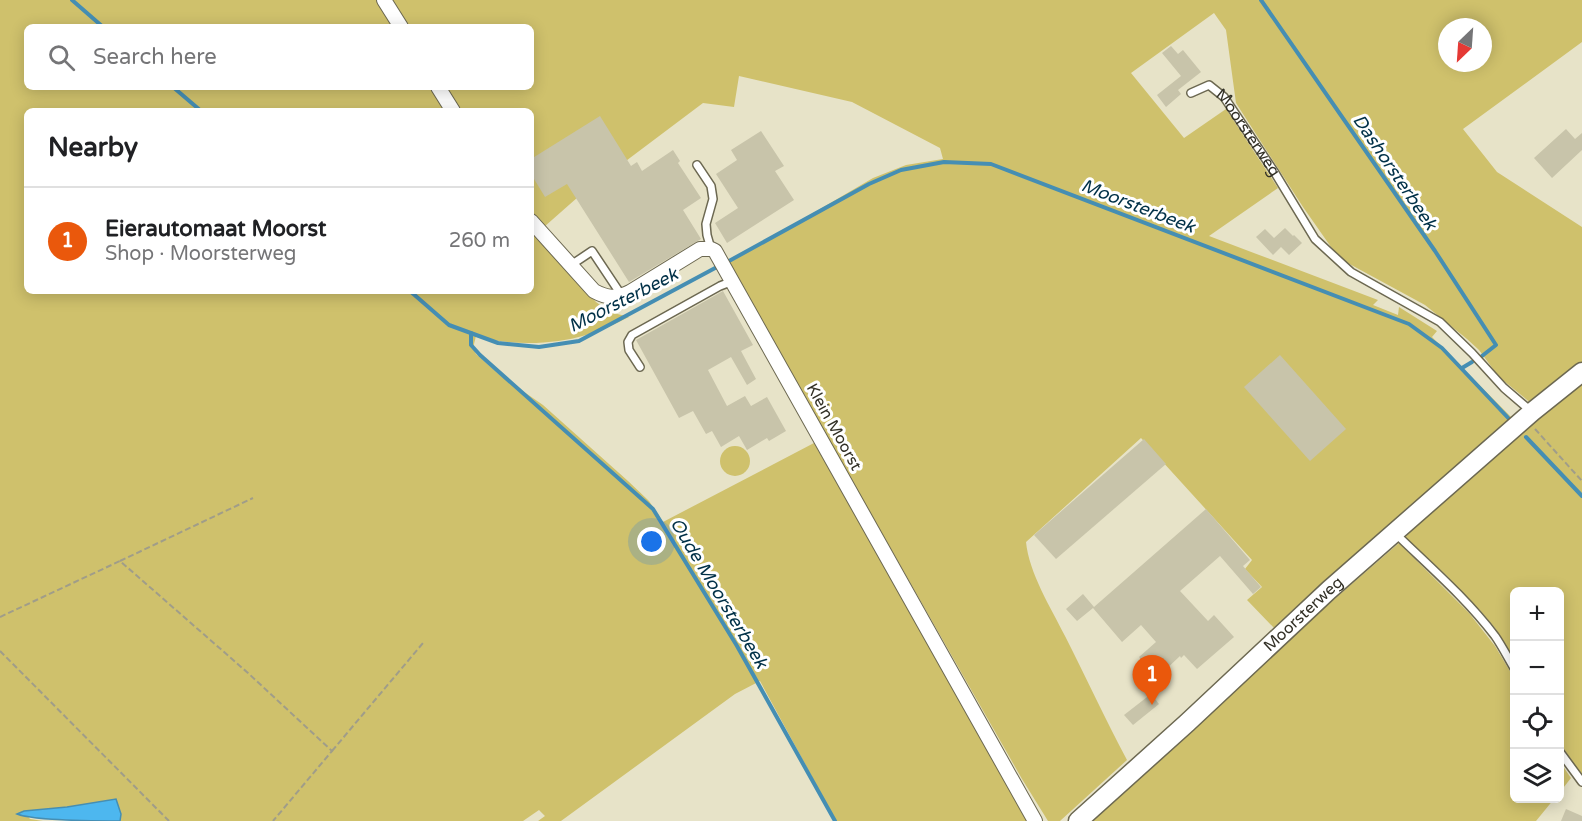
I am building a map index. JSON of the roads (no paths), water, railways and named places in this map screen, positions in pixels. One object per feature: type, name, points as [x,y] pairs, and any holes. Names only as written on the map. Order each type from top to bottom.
[{"type":"street","points":[[384,0],[399,24]]},
{"type":"street","points":[[440,90],[451,108]]},
{"type":"street","points":[[534,224],[594,291],[607,297],[622,296],[700,249],[711,249]]},
{"type":"street","name":"Klein Moorst","points":[[711,249],[718,254],[1035,821]]},
{"type":"street","name":"Moorsterweg","points":[[1078,821],[1394,532],[1528,415],[1582,372]]},
{"type":"lane","name":"Moorsterweg","points":[[1191,93],[1209,85],[1224,98],[1275,173],[1315,239],[1351,272],[1440,322],[1472,353],[1528,415]]},
{"type":"lane","points":[[697,165],[711,186],[713,199],[706,224],[711,249]]},
{"type":"lane","points":[[571,265],[592,251],[622,296]]},
{"type":"lane","points":[[640,367],[629,350],[628,342],[632,335],[733,281]]},
{"type":"lane","points":[[1394,532],[1476,614],[1510,660]]},
{"type":"lane","points":[[1564,757],[1582,782]]},
{"type":"water","points":[[116,799],[121,814],[120,821],[51,819],[17,814],[24,811]]},
{"type":"waterway","name":"Moorsterbeek","points":[[72,0],[100,24]]},
{"type":"waterway","name":"Dashorsterbeek","points":[[1261,0],[1435,251],[1496,345],[1482,356]]},
{"type":"waterway","name":"Moorsterbeek","points":[[176,90],[198,108]]},
{"type":"waterway","name":"Moorsterbeek","points":[[729,261],[869,184],[901,170],[944,162],[991,164],[1409,324],[1442,348],[1512,422]]},
{"type":"waterway","name":"Moorsterbeek","points":[[413,294],[449,325],[498,343],[539,347],[579,341],[717,267]]},
{"type":"waterway","name":"Oude Moorsterbeek","points":[[471,333],[471,345],[480,355],[653,509],[737,646],[835,821]]},
{"type":"waterway","name":"Dashorsterbeek","points":[[1462,368],[1472,362]]},
{"type":"waterway","name":"Moorsterbeek","points":[[1526,437],[1582,496]]},
{"type":"place","name":"Eierautomaat Moorst","points":[[1152,705]]}]
